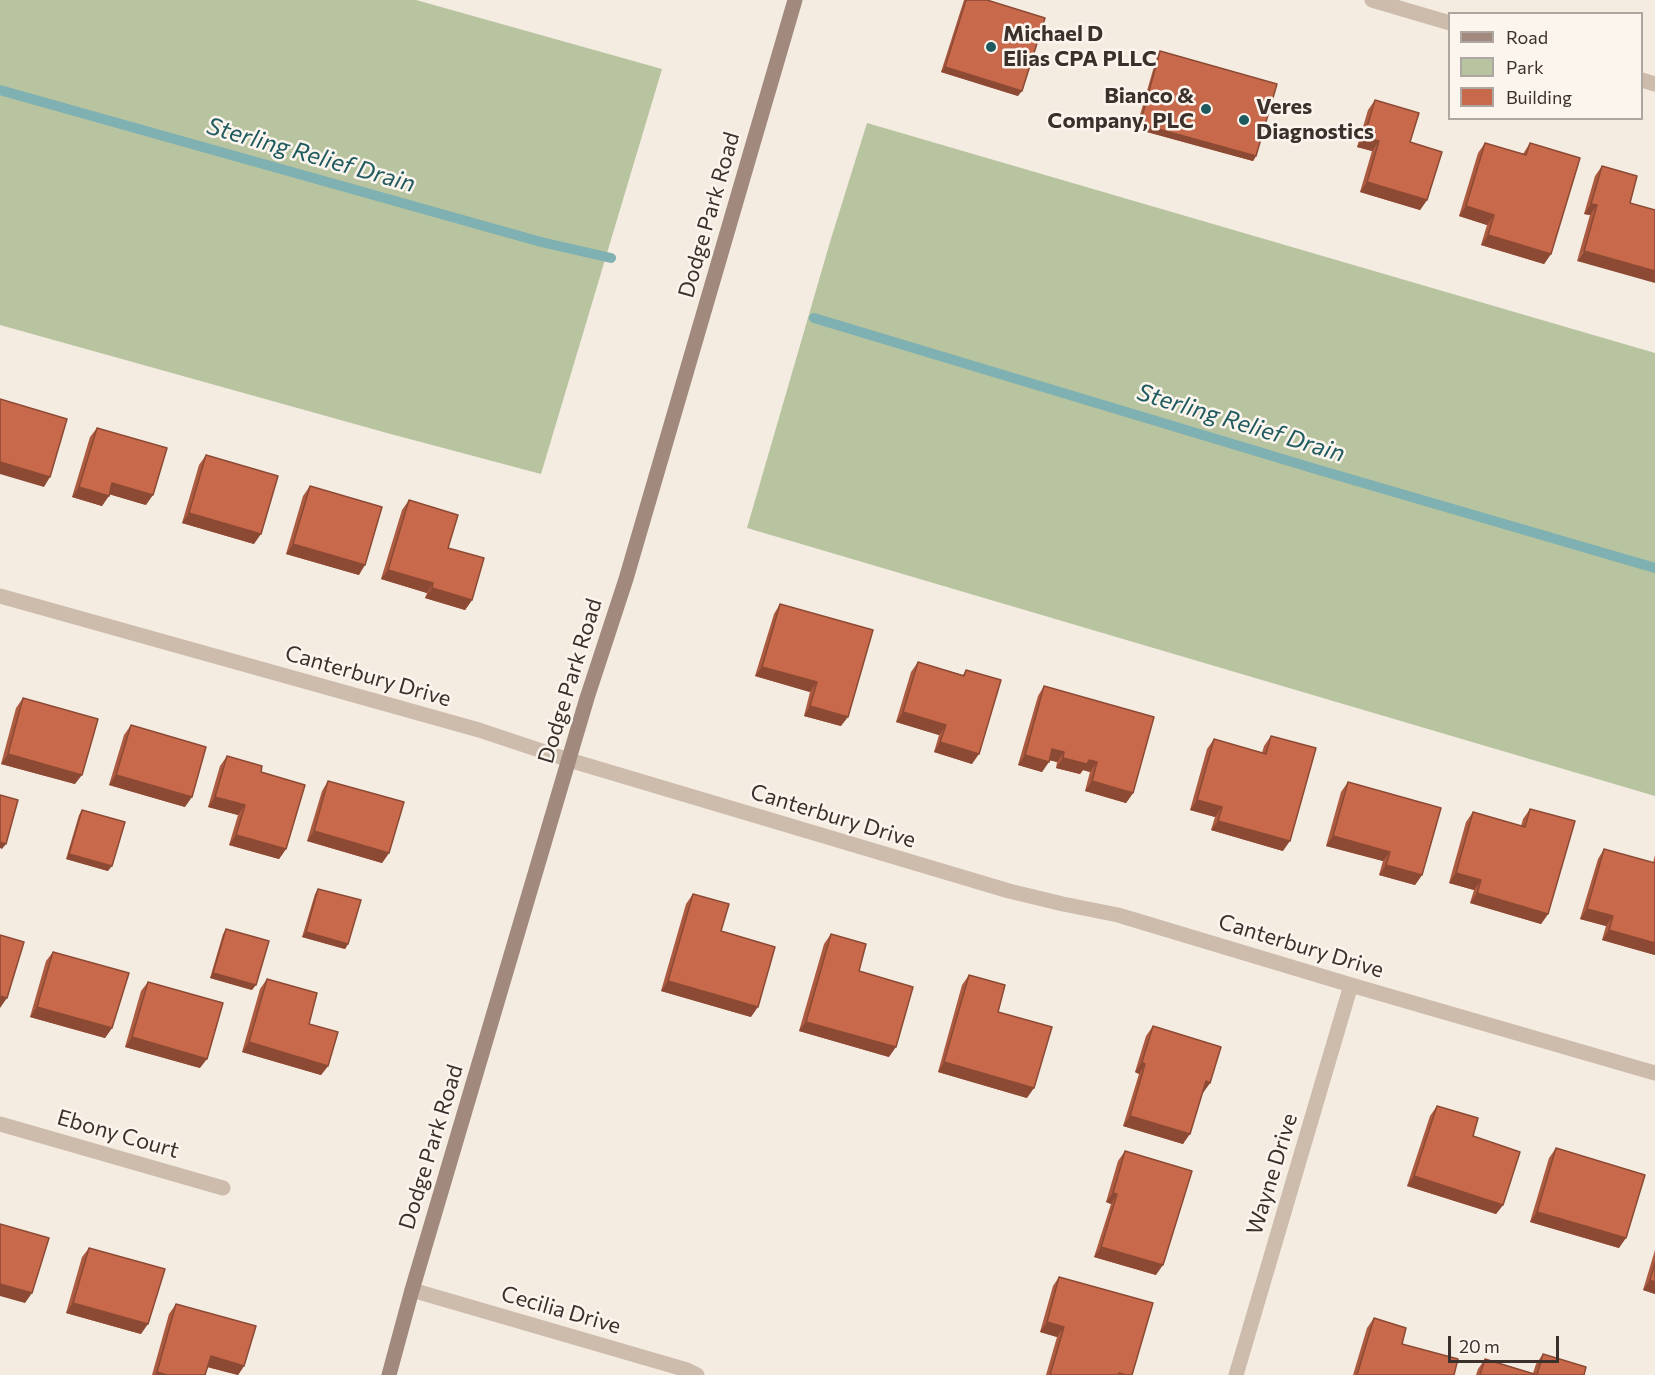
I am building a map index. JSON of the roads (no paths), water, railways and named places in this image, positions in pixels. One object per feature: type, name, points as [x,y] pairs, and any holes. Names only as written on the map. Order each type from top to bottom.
[{"type":"street","name":"Dodge Park Road","points":[[389,1375],[587,698],[633,556],[795,0]]},
{"type":"street","points":[[1374,0],[1448,23]]},
{"type":"street","name":"Canterbury Drive","points":[[0,596],[478,730],[569,760],[1009,891],[1119,915],[1655,1073]]},
{"type":"street","name":"Wayne Drive","points":[[1236,1375],[1351,985]]},
{"type":"street","name":"Ebony Court","points":[[0,1124],[223,1188]]},
{"type":"street","name":"Cecilia Drive","points":[[412,1290],[687,1370],[697,1375]]},
{"type":"waterway","name":"Sterling Relief Drain","points":[[0,90],[541,242],[611,258]]},
{"type":"waterway","name":"Sterling Relief Drain","points":[[814,318],[1319,470],[1655,568]]},
{"type":"place","name":"Michael D Elias CPA PLLC","points":[[991,47]]},
{"type":"place","name":"Bianco & Company, PLC","points":[[1206,109]]},
{"type":"place","name":"Veres Diagnostics","points":[[1244,120]]}]
